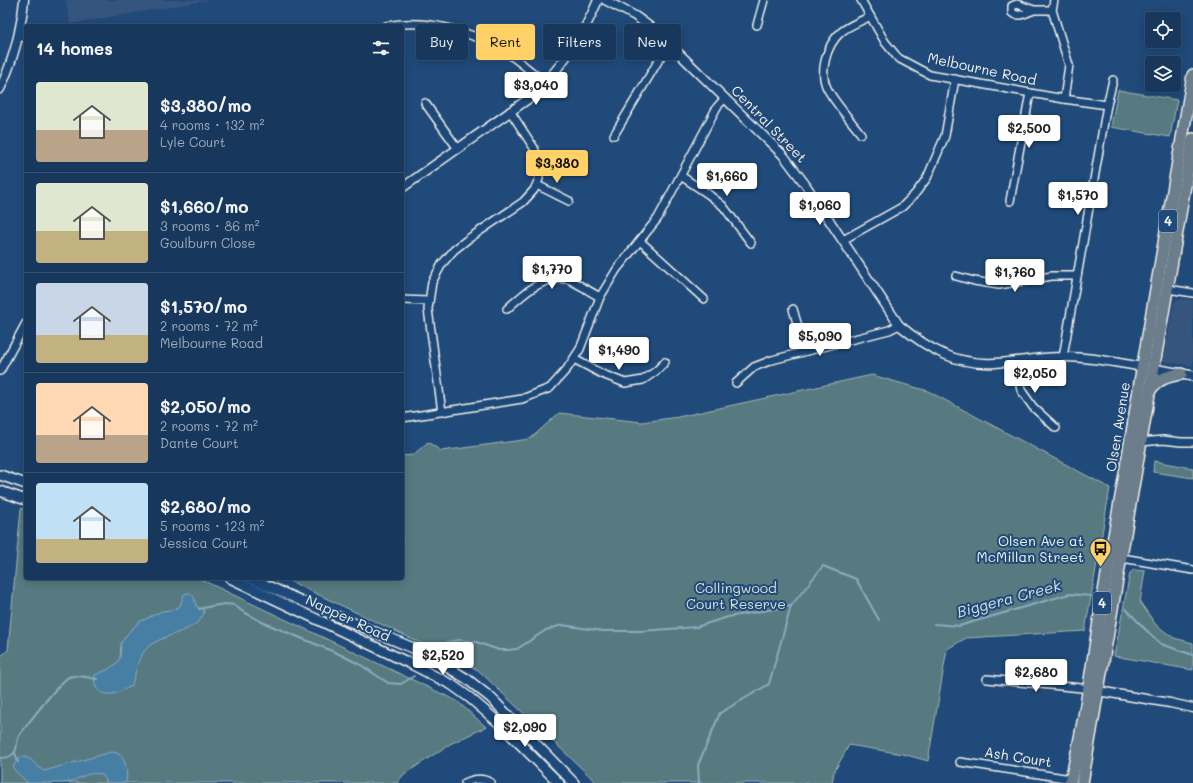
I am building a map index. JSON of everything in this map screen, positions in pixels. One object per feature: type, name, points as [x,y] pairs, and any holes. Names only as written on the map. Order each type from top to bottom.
[{"type":"main road","name":"Olsen Avenue","points":[[1082,783],[1093,689],[1117,517],[1135,424],[1148,368],[1193,75]]},
{"type":"main road","name":"Olsen Avenue","points":[[1070,781],[1082,728],[1104,649],[1122,558],[1150,390],[1148,368],[1159,338],[1161,317],[1168,289],[1193,139]]},
{"type":"main road","name":"Central Street","points":[[1148,368],[1193,376]]},
{"type":"main road","points":[[1150,390],[1156,382],[1181,374]]},
{"type":"main road","points":[[0,475],[24,483]]},
{"type":"main road","points":[[0,491],[24,499]]},
{"type":"main road","name":"Napper Road","points":[[234,580],[452,685],[470,698],[499,723],[558,783]]},
{"type":"main road","name":"Napper Road","points":[[255,580],[424,653],[467,679],[491,698],[574,783]]},
{"type":"street","points":[[0,89],[22,37],[24,0]]},
{"type":"street","points":[[404,187],[531,97],[546,83],[563,62],[577,40],[590,19],[598,0]]},
{"type":"street","name":"Central Street","points":[[605,0],[647,24]]},
{"type":"street","points":[[757,25],[764,0]]},
{"type":"street","name":"Melbourne Road","points":[[861,0],[885,42],[898,58],[930,74],[1064,99],[1107,105]]},
{"type":"street","points":[[1054,0],[1052,10],[1069,66],[1064,99]]},
{"type":"street","points":[[1034,10],[1052,10]]},
{"type":"street","points":[[861,134],[827,89],[824,74],[826,58],[830,46],[841,32],[870,16]]},
{"type":"street","points":[[404,24],[422,24],[448,28],[475,37],[504,51],[546,83]]},
{"type":"street","name":"Central Street","points":[[681,55],[783,155],[805,184],[899,325],[928,347],[954,359],[980,363],[1063,357],[1148,368]]},
{"type":"street","points":[[614,135],[659,60]]},
{"type":"street","points":[[843,240],[902,207],[915,194],[927,178],[945,136],[955,79]]},
{"type":"street","points":[[1063,357],[1107,105],[1113,80]]},
{"type":"street","points":[[1010,201],[1030,93]]},
{"type":"street","points":[[404,418],[522,399],[550,388],[567,369],[580,350],[600,297],[617,269],[658,218],[717,108],[725,98]]},
{"type":"street","points":[[425,103],[458,149]]},
{"type":"street","points":[[442,412],[429,316],[429,301],[432,282],[442,264],[454,250],[524,202],[537,185],[540,172],[534,148],[510,111]]},
{"type":"street","points":[[681,176],[723,206],[751,243]]},
{"type":"street","points":[[537,185],[569,201]]},
{"type":"street","points":[[640,241],[704,299]]},
{"type":"street","points":[[956,276],[974,281],[999,285],[1052,276],[1077,276]]},
{"type":"street","points":[[507,309],[524,293],[538,284],[553,279],[567,279],[600,297]]},
{"type":"street","points":[[1168,289],[1193,293]]},
{"type":"street","points":[[404,300],[429,301]]},
{"type":"street","points":[[793,309],[805,351]]},
{"type":"street","points":[[736,384],[754,367],[772,360],[889,330],[899,325]]},
{"type":"street","points":[[0,371],[24,327]]},
{"type":"street","points":[[574,359],[625,384],[643,380],[656,371],[665,362]]},
{"type":"street","points":[[1015,361],[1021,390],[1033,407],[1056,428]]},
{"type":"street","points":[[1141,442],[1163,440],[1193,442]]},
{"type":"street","points":[[1122,558],[1193,570]]},
{"type":"street","points":[[986,679],[1093,689],[1193,708]]},
{"type":"street","name":"Ash Court","points":[[960,762],[1070,781]]},
{"type":"street","points":[[465,783],[472,779],[486,780],[490,783]]},
{"type":"shaded area","points":[[66,0],[210,0],[70,24]]},
{"type":"shaded area","points":[[1182,299],[1193,300],[1193,366],[1163,361],[1174,302]]},
{"type":"shaded area","points":[[190,593],[194,597],[196,606],[204,610],[202,617],[197,623],[189,628],[153,643],[147,648],[141,656],[132,685],[130,687],[113,694],[100,692],[95,683],[95,675],[109,669],[117,663],[120,658],[121,643],[128,633],[139,622],[162,611],[173,610],[180,606],[184,594]]},
{"type":"shaded area","points":[[111,752],[120,755],[125,763],[127,773],[126,783],[107,783],[103,775],[92,774],[63,783],[28,783],[15,771],[13,767],[20,757],[28,758],[44,771]]},
{"type":"green space","points":[[1118,90],[1177,100],[1170,137],[1111,127]]},
{"type":"green space","name":"Collingwood Court Reserve","points":[[872,375],[928,391],[1110,488],[1085,631],[966,638],[947,649],[928,761],[903,754],[849,745],[834,772],[832,783],[597,783],[478,670],[287,580],[404,580],[404,456],[413,455],[428,442],[441,451],[530,439],[559,413],[642,422],[678,417]]},
{"type":"green space","points":[[1154,461],[1193,468],[1193,478],[1153,472]]},
{"type":"green space","points":[[21,508],[24,509],[24,580],[202,580],[457,701],[486,727],[450,744],[403,775],[397,783],[0,783],[0,657],[8,650]]},
{"type":"green space","points":[[1134,570],[1145,571],[1140,602],[1156,625],[1174,638],[1193,643],[1193,670],[1114,656],[1130,573]]},
{"type":"waterway","name":"Biggera Creek","points":[[699,783],[698,765],[720,713],[769,684],[791,606],[823,566],[856,579],[879,620]]},
{"type":"waterway","name":"Biggera Creek","points":[[934,624],[959,626],[1069,594],[1091,596]]},
{"type":"waterway","points":[[199,609],[225,604],[234,605],[262,622],[337,653],[361,665],[388,683],[401,684],[414,676]]},
{"type":"waterway","points":[[443,648],[447,642],[459,640],[476,642],[499,650],[517,649],[546,630],[562,625],[603,631],[641,631],[696,627],[728,617],[791,606]]},
{"type":"waterway","name":"Biggera Creek","points":[[1126,609],[1161,644],[1193,655]]},
{"type":"waterway","points":[[0,758],[14,753],[19,736],[43,704],[65,680],[72,676],[83,676],[97,679]]},
{"type":"waterway","points":[[15,753],[18,762]]},
{"type":"place","name":"Olsen Ave at McMillan Street","points":[[1100,568]]}]
